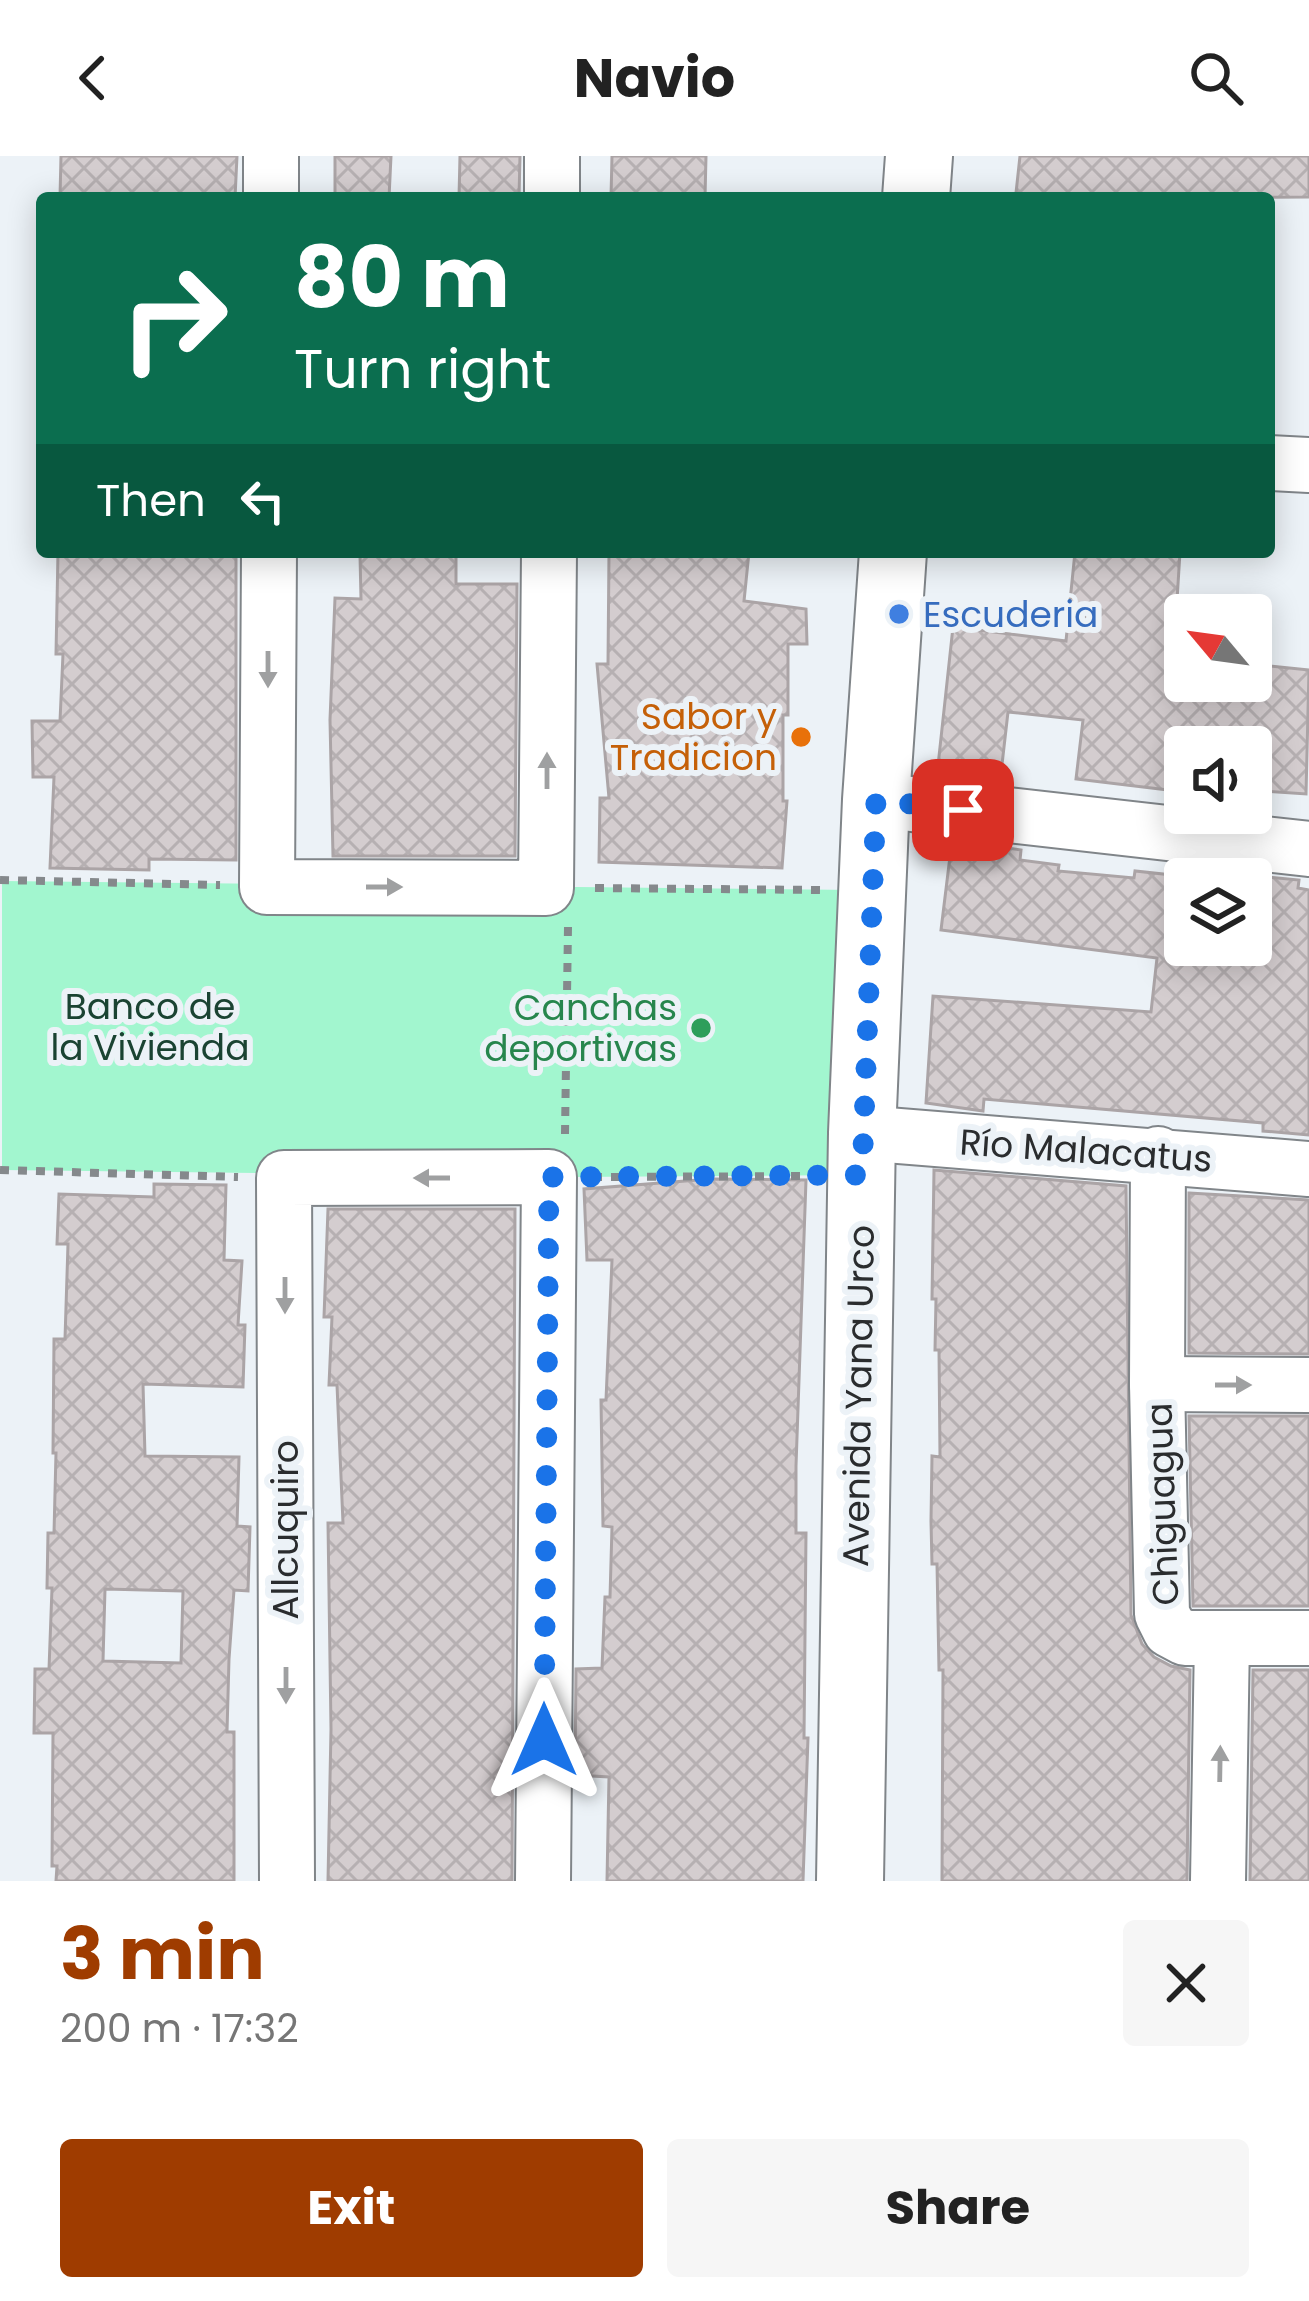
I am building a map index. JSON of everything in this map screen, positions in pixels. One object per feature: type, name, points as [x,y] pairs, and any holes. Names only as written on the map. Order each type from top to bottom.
[{"type":"street","points":[[271,156],[271,192]]},
{"type":"street","points":[[552,156],[552,192]]},
{"type":"street","points":[[916,192],[919,156]]},
{"type":"street","points":[[1275,463],[1309,465]]},
{"type":"street","points":[[268,558],[267,886],[557,888],[549,558]]},
{"type":"street","name":"Avenida Yana Urco","points":[[850,1881],[862,1154],[876,800],[893,558]]},
{"type":"street","points":[[876,800],[1309,849]]},
{"type":"street","name":"Río Malacatus","points":[[862,1154],[1158,1154],[1309,1168]]},
{"type":"street","name":"Chiguagua","points":[[1158,1154],[1162,1614],[1170,1630],[1185,1637],[1222,1640],[1218,1881]]},
{"type":"street","points":[[284,1178],[557,1177],[543,1881]]},
{"type":"street","name":"Allcuquiro","points":[[284,1178],[287,1881]]},
{"type":"street","points":[[1157,1384],[1309,1385]]},
{"type":"street","points":[[1222,1640],[1309,1638]]},
{"type":"path","points":[[0,880],[267,886]]},
{"type":"path","points":[[862,1154],[557,1177],[557,888],[872,890]]},
{"type":"path","points":[[0,1170],[284,1178]]},
{"type":"green space","name":"Banco de la Vivienda","points":[[2,881],[855,890],[854,1175],[571,1177],[2,1170]]},
{"type":"building","points":[[61,156],[237,156],[235,192],[60,192]]},
{"type":"building","points":[[335,156],[391,156],[389,192],[335,192]]},
{"type":"building","points":[[460,156],[520,156],[519,192],[459,192]]},
{"type":"building","points":[[612,156],[706,156],[705,192],[611,192]]},
{"type":"building","points":[[1020,156],[1309,156],[1309,197],[1275,197],[1275,192],[1016,192]]},
{"type":"building","points":[[58,558],[236,558],[236,860],[149,859],[149,870],[50,868],[54,777],[33,777],[32,721],[60,721],[63,654],[56,654]]},
{"type":"building","points":[[360,558],[456,558],[456,584],[517,584],[515,856],[333,856],[330,720],[335,598],[361,599]]},
{"type":"building","points":[[609,558],[748,558],[744,601],[806,609],[807,644],[788,644],[782,868],[599,862],[600,798],[609,798],[597,664],[608,664]]},
{"type":"building","points":[[1074,558],[1180,558],[1177,594],[1164,594],[1164,702],[1272,702],[1272,666],[1309,670],[1306,794],[1272,792],[1272,726],[1164,726],[1164,789],[1076,779],[1083,720],[1008,712],[1000,782],[937,775],[953,627],[1066,641]]},
{"type":"building","points":[[952,840],[1021,850],[1020,860],[1059,865],[1058,871],[1134,878],[1135,871],[1164,874],[1164,966],[1272,966],[1272,877],[1299,880],[1298,888],[1309,890],[1309,1135],[1263,1131],[1263,1123],[984,1099],[983,1111],[926,1103],[933,996],[1151,1012],[1157,958],[941,930]]},
{"type":"building","points":[[934,1170],[1126,1186],[1131,1615],[1142,1644],[1154,1657],[1190,1670],[1187,1881],[942,1881],[943,1670],[939,1670],[937,1564],[932,1564],[931,1521],[932,1456],[940,1457],[939,1350],[935,1350],[936,1299],[932,1299]]},
{"type":"building","points":[[711,1179],[806,1180],[796,1466],[796,1533],[806,1533],[804,1738],[808,1738],[803,1881],[607,1881],[609,1777],[575,1775],[576,1669],[602,1668],[612,1527],[603,1526],[601,1400],[606,1400],[612,1260],[587,1260],[584,1189]]},
{"type":"building","points":[[154,1184],[226,1185],[224,1260],[242,1261],[238,1325],[245,1325],[243,1387],[143,1384],[145,1456],[239,1457],[237,1526],[250,1527],[248,1591],[234,1590],[229,1659],[227,1732],[234,1732],[234,1881],[56,1881],[57,1866],[52,1866],[53,1733],[34,1733],[35,1669],[49,1669],[48,1533],[54,1533],[56,1453],[54,1339],[65,1339],[68,1244],[57,1244],[59,1194],[154,1197]],"holes":[[[105,1589],[183,1591],[181,1663],[103,1661]]]},
{"type":"building","points":[[1189,1193],[1309,1200],[1309,1354],[1189,1353]]},
{"type":"building","points":[[328,1209],[515,1209],[512,1881],[328,1881],[328,1523],[343,1523],[337,1385],[329,1385],[332,1317],[324,1317]]},
{"type":"building","points":[[1189,1416],[1309,1416],[1309,1606],[1193,1606]]},
{"type":"building","points":[[1253,1670],[1309,1670],[1309,1881],[1250,1881]]},
{"type":"place","name":"Escuderia","points":[[899,614]]},
{"type":"place","name":"Sabor y Tradicion","points":[[801,737]]},
{"type":"place","name":"Canchas deportivas","points":[[701,1028]]},
{"type":"route","points":[[544,1740],[549,1177],[862,1175],[876,800],[963,810]]}]
